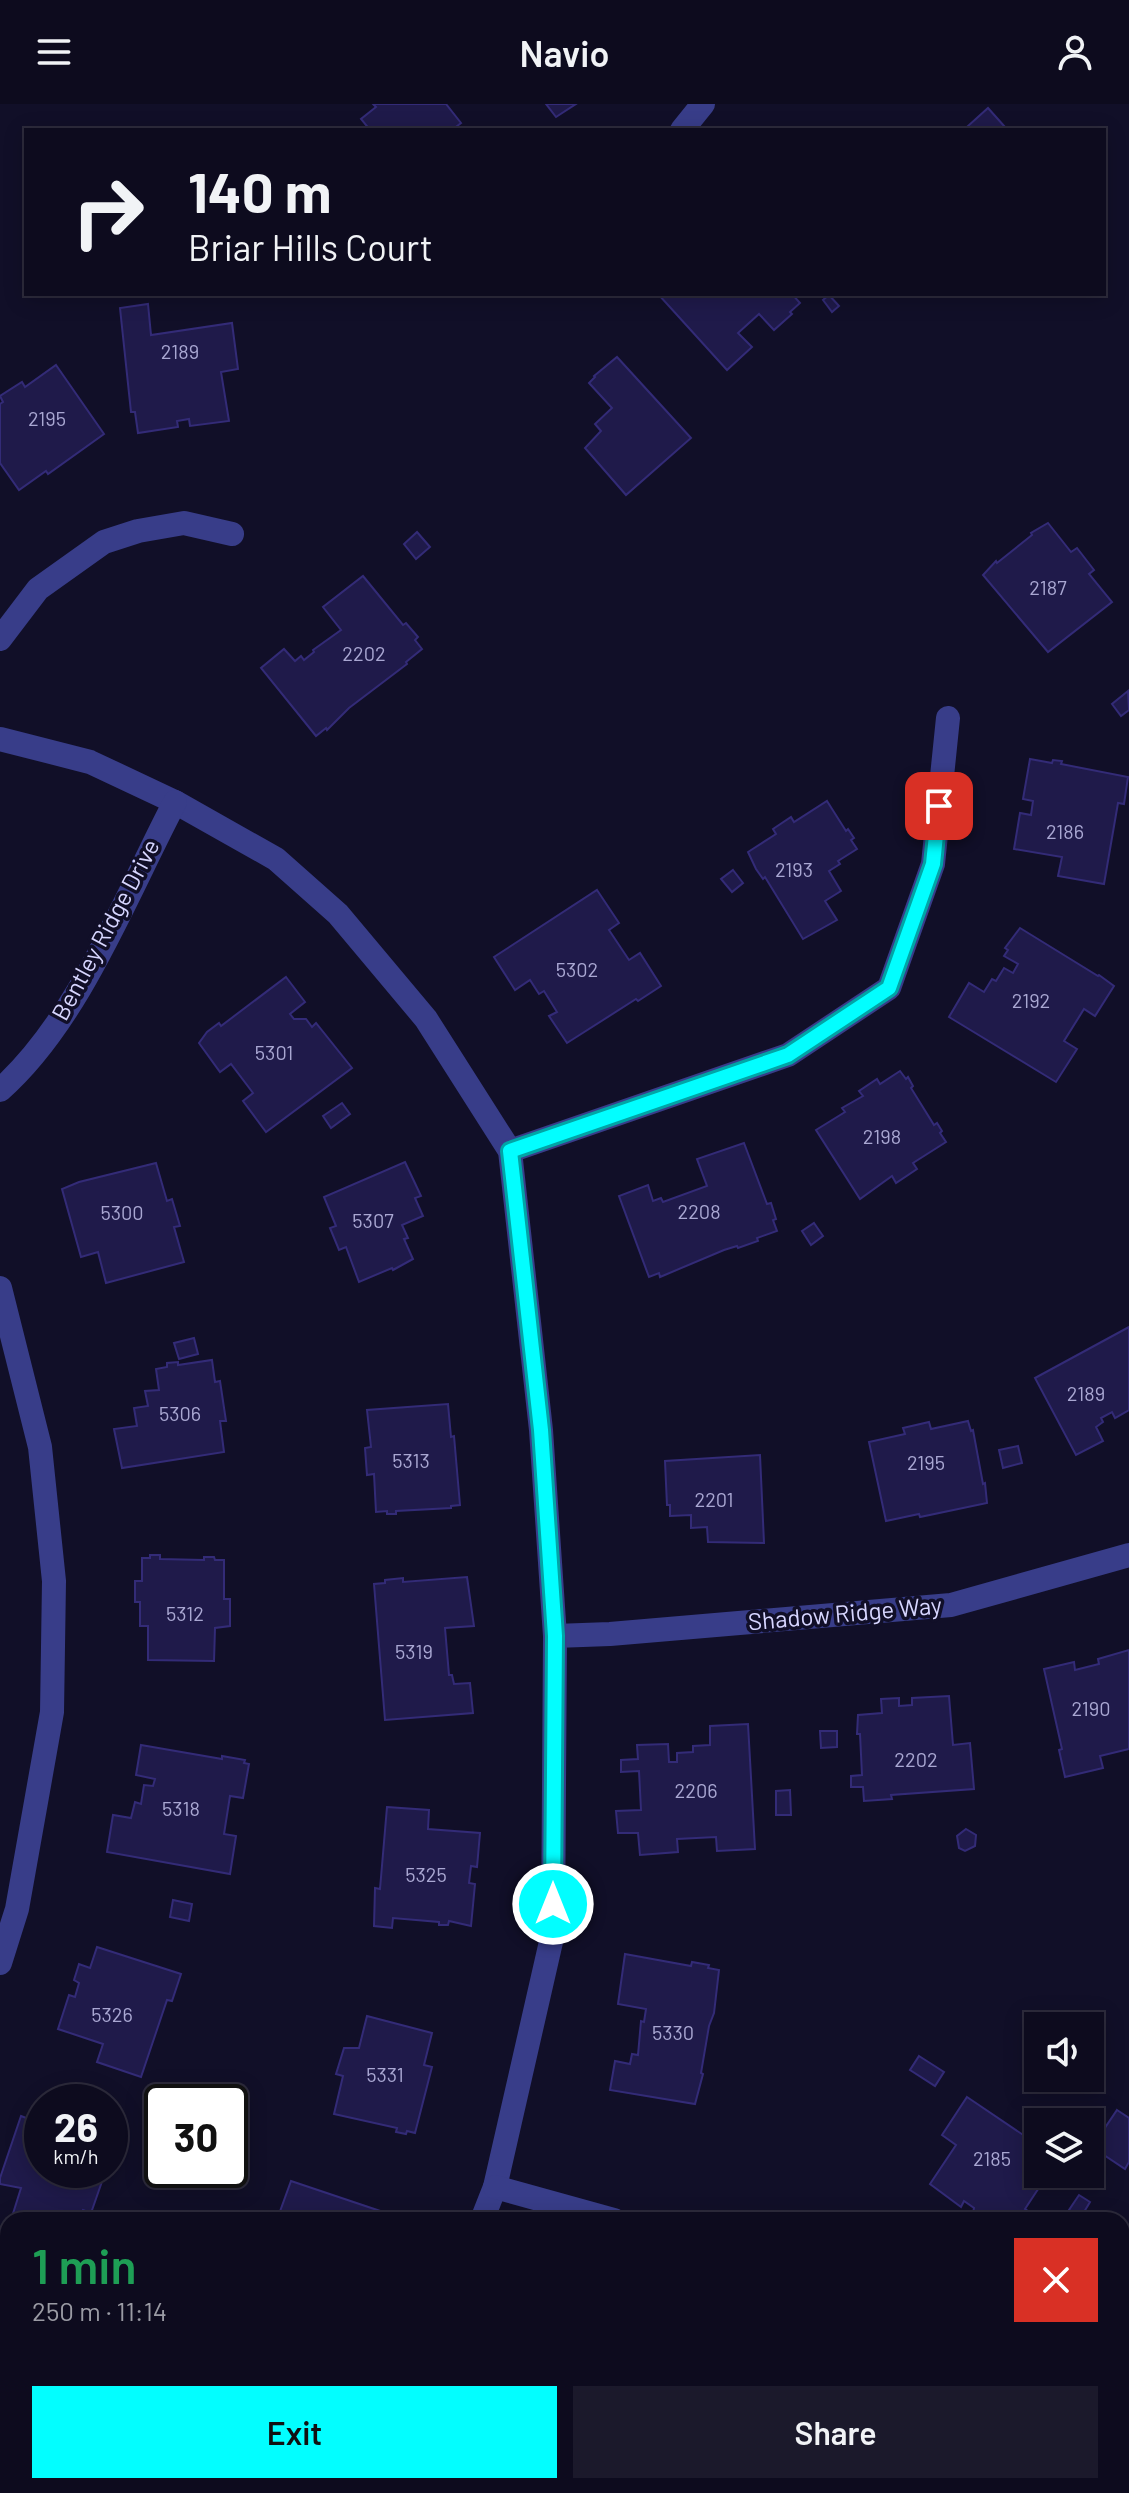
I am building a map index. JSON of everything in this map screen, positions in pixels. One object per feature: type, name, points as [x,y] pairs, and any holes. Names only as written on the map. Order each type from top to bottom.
[{"type":"street","points":[[684,128],[703,104]]},
{"type":"street","points":[[0,639],[38,589],[104,542],[138,531],[184,523],[232,534]]},
{"type":"street","points":[[510,1151],[788,1055],[889,988],[933,864],[948,718]]},
{"type":"street","points":[[0,739],[90,762],[175,802],[276,859],[338,914],[426,1019],[510,1151],[541,1430],[555,1636],[553,1933],[495,2187],[485,2212]]},
{"type":"street","name":"Bentley Ridge Drive","points":[[0,1090],[18,1074],[73,1002],[175,802]]},
{"type":"street","points":[[0,1288],[40,1447],[54,1581],[52,1712],[17,1909],[0,1963]]},
{"type":"street","name":"Shadow Ridge Way","points":[[555,1636],[625,1633],[951,1605],[1129,1555]]},
{"type":"street","points":[[495,2187],[585,2212]]},
{"type":"building","points":[[373,104],[446,104],[461,123],[455,128],[368,128],[361,119],[376,107]]},
{"type":"building","points":[[546,104],[576,104],[556,117]]},
{"type":"building","points":[[988,108],[1005,127],[970,128],[968,126]]},
{"type":"building","points":[[660,296],[794,296],[800,303],[774,330],[759,314],[738,333],[752,347],[727,370]]},
{"type":"building","points":[[830,296],[839,306],[832,312],[823,300]]},
{"type":"building","points":[[148,304],[151,335],[232,323],[238,369],[221,372],[229,421],[190,426],[189,419],[177,421],[178,427],[138,433],[135,412],[131,412],[120,308]]},
{"type":"building","points":[[617,357],[691,438],[626,495],[585,448],[601,431],[595,424],[612,408],[589,383]]},
{"type":"building","points":[[56,365],[104,434],[48,474],[46,471],[19,490],[0,463],[0,404],[3,402],[0,396],[22,382],[25,387]]},
{"type":"building","points":[[1048,523],[1071,552],[1077,548],[1094,570],[1089,574],[1112,602],[1048,652],[983,575],[1031,533]]},
{"type":"building","points":[[417,532],[430,547],[416,559],[404,544]]},
{"type":"building","points":[[363,576],[403,625],[406,623],[418,637],[415,640],[422,649],[316,736],[261,668],[284,649],[295,661],[301,656],[304,660],[341,630],[323,607]]},
{"type":"building","points":[[1128,691],[1129,710],[1121,716],[1112,704]]},
{"type":"building","points":[[1030,759],[1052,763],[1053,760],[1062,761],[1061,764],[1128,777],[1124,804],[1118,803],[1104,884],[1058,876],[1062,857],[1014,849],[1020,813],[1031,815],[1033,801],[1023,799]]},
{"type":"building","points":[[827,801],[854,838],[851,840],[857,849],[829,871],[841,891],[825,901],[837,920],[803,939],[748,852],[776,834],[773,829],[791,817],[794,822]]},
{"type":"building","points":[[733,870],[743,883],[732,892],[721,879]]},
{"type":"building","points":[[597,890],[619,923],[609,930],[629,960],[640,953],[661,986],[567,1043],[549,1016],[557,1012],[544,991],[539,994],[530,980],[515,990],[494,957]]},
{"type":"building","points":[[1020,928],[1114,986],[1095,1016],[1084,1009],[1064,1041],[1077,1049],[1056,1082],[949,1017],[969,983],[984,992],[1004,968],[1013,973],[1018,964],[1004,956],[1008,950],[1005,948]]},
{"type":"building","points":[[286,977],[305,1002],[290,1014],[294,1019],[306,1019],[312,1027],[316,1023],[352,1068],[266,1132],[243,1101],[253,1093],[231,1064],[220,1072],[199,1043],[207,1032],[219,1023],[221,1026]]},
{"type":"building","points":[[900,1071],[906,1079],[908,1077],[913,1086],[911,1088],[934,1125],[937,1123],[946,1142],[913,1163],[917,1169],[896,1183],[892,1176],[860,1199],[816,1130],[845,1112],[842,1108],[863,1096],[859,1091],[877,1079],[880,1084]]},
{"type":"building","points":[[342,1103],[350,1114],[331,1128],[323,1116]]},
{"type":"building","points":[[744,1143],[767,1204],[771,1203],[777,1231],[660,1277],[659,1273],[649,1277],[619,1196],[648,1185],[653,1201],[661,1198],[663,1202],[707,1186],[697,1159]]},
{"type":"building","points":[[405,1162],[421,1196],[415,1198],[423,1216],[402,1225],[408,1238],[404,1239],[413,1259],[359,1282],[346,1247],[339,1250],[330,1228],[336,1226],[324,1197]]},
{"type":"building","points":[[156,1163],[167,1201],[172,1199],[180,1226],[174,1227],[184,1262],[106,1283],[98,1252],[81,1257],[62,1189]]},
{"type":"building","points":[[814,1223],[823,1236],[811,1245],[802,1231]]},
{"type":"building","points":[[1129,1327],[1129,1410],[1115,1418],[1112,1412],[1101,1418],[1103,1422],[1096,1427],[1103,1441],[1076,1455],[1035,1378]]},
{"type":"building","points":[[194,1338],[198,1354],[179,1359],[174,1343]]},
{"type":"building","points":[[212,1360],[215,1382],[220,1381],[226,1421],[220,1421],[224,1452],[122,1468],[114,1429],[137,1426],[134,1408],[148,1406],[145,1391],[159,1390],[156,1369],[167,1367],[167,1363],[178,1362],[178,1365]]},
{"type":"building","points":[[448,1404],[460,1505],[396,1511],[396,1514],[376,1512],[374,1474],[367,1475],[365,1448],[371,1447],[367,1410]]},
{"type":"building","points":[[968,1421],[973,1430],[987,1503],[886,1521],[869,1442],[905,1434],[903,1428],[929,1422],[931,1429]]},
{"type":"building","points":[[1018,1446],[1022,1463],[1003,1468],[999,1450]]},
{"type":"building","points":[[760,1455],[764,1543],[708,1542],[707,1527],[691,1528],[691,1515],[670,1516],[665,1461]]},
{"type":"building","points":[[150,1555],[160,1555],[160,1559],[204,1560],[204,1557],[214,1557],[215,1560],[224,1560],[224,1599],[230,1599],[230,1626],[215,1628],[214,1661],[148,1660],[148,1626],[140,1626],[140,1602],[135,1602],[135,1581],[142,1581],[142,1558],[150,1558]]},
{"type":"building","points":[[467,1577],[474,1626],[445,1628],[449,1675],[452,1675],[454,1684],[470,1683],[473,1713],[385,1720],[374,1584],[403,1578],[403,1582]]},
{"type":"building","points":[[1129,1650],[1129,1749],[1100,1756],[1103,1768],[1065,1777],[1044,1669],[1074,1662],[1075,1670],[1099,1664],[1098,1659]]},
{"type":"building","points":[[949,1696],[953,1745],[970,1743],[974,1789],[891,1795],[892,1799],[864,1801],[863,1787],[851,1787],[851,1776],[862,1775],[858,1715],[882,1713],[881,1699],[899,1698],[899,1706],[912,1705],[912,1698]]},
{"type":"building","points":[[748,1724],[755,1849],[717,1851],[716,1837],[677,1839],[678,1852],[640,1855],[638,1833],[618,1833],[616,1811],[641,1810],[639,1771],[621,1772],[621,1760],[638,1759],[637,1745],[668,1744],[669,1762],[677,1762],[677,1753],[693,1752],[693,1746],[710,1745],[710,1726]]},
{"type":"building","points":[[820,1731],[837,1731],[837,1747],[821,1748]]},
{"type":"building","points":[[141,1745],[245,1760],[244,1763],[249,1764],[243,1798],[230,1796],[224,1834],[236,1836],[230,1874],[107,1852],[113,1815],[131,1818],[135,1802],[141,1804],[144,1785],[153,1786],[155,1779],[136,1775]]},
{"type":"building","points":[[790,1790],[791,1815],[776,1815],[776,1791]]},
{"type":"building","points":[[387,1807],[429,1810],[428,1829],[480,1833],[477,1867],[471,1866],[469,1883],[475,1884],[471,1926],[449,1921],[448,1925],[439,1925],[439,1922],[393,1918],[392,1928],[374,1926],[375,1888],[380,1889]]},
{"type":"building","points":[[966,1829],[976,1835],[975,1846],[965,1851],[959,1848],[957,1836]]},
{"type":"building","points":[[173,1900],[192,1904],[189,1921],[170,1917]]},
{"type":"building","points":[[97,1947],[181,1974],[172,2001],[167,2000],[141,2077],[97,2062],[103,2044],[58,2029],[69,1995],[75,1997],[79,1983],[74,1980],[79,1964],[90,1968]]},
{"type":"building","points":[[625,1954],[691,1966],[692,1962],[719,1970],[714,2013],[695,2104],[610,2090],[615,2061],[630,2064],[632,2054],[638,2055],[641,2021],[644,2022],[646,2009],[618,2004]]},
{"type":"building","points":[[367,2016],[432,2033],[424,2065],[432,2067],[415,2133],[396,2132],[397,2128],[334,2114],[343,2076],[336,2074],[344,2048],[359,2048]]},
{"type":"building","points":[[919,2056],[944,2072],[935,2086],[910,2070]]},
{"type":"building","points":[[967,2097],[1024,2136],[1024,2188],[1039,2188],[1025,2209],[1027,2212],[973,2212],[974,2208],[964,2201],[961,2207],[930,2184],[956,2145],[942,2135]]},
{"type":"building","points":[[1117,2110],[1129,2118],[1129,2162],[1125,2169],[1104,2155],[1104,2129]]},
{"type":"building","points":[[21,2116],[24,2117],[24,2188],[100,2188],[91,2212],[14,2212],[21,2188],[0,2184]]},
{"type":"building","points":[[291,2181],[383,2212],[280,2212]]},
{"type":"building","points":[[1079,2195],[1090,2202],[1084,2212],[1069,2210]]},
{"type":"route","points":[[553,1904],[555,1636],[541,1430],[510,1151],[788,1055],[889,988],[933,864],[939,806]]}]
